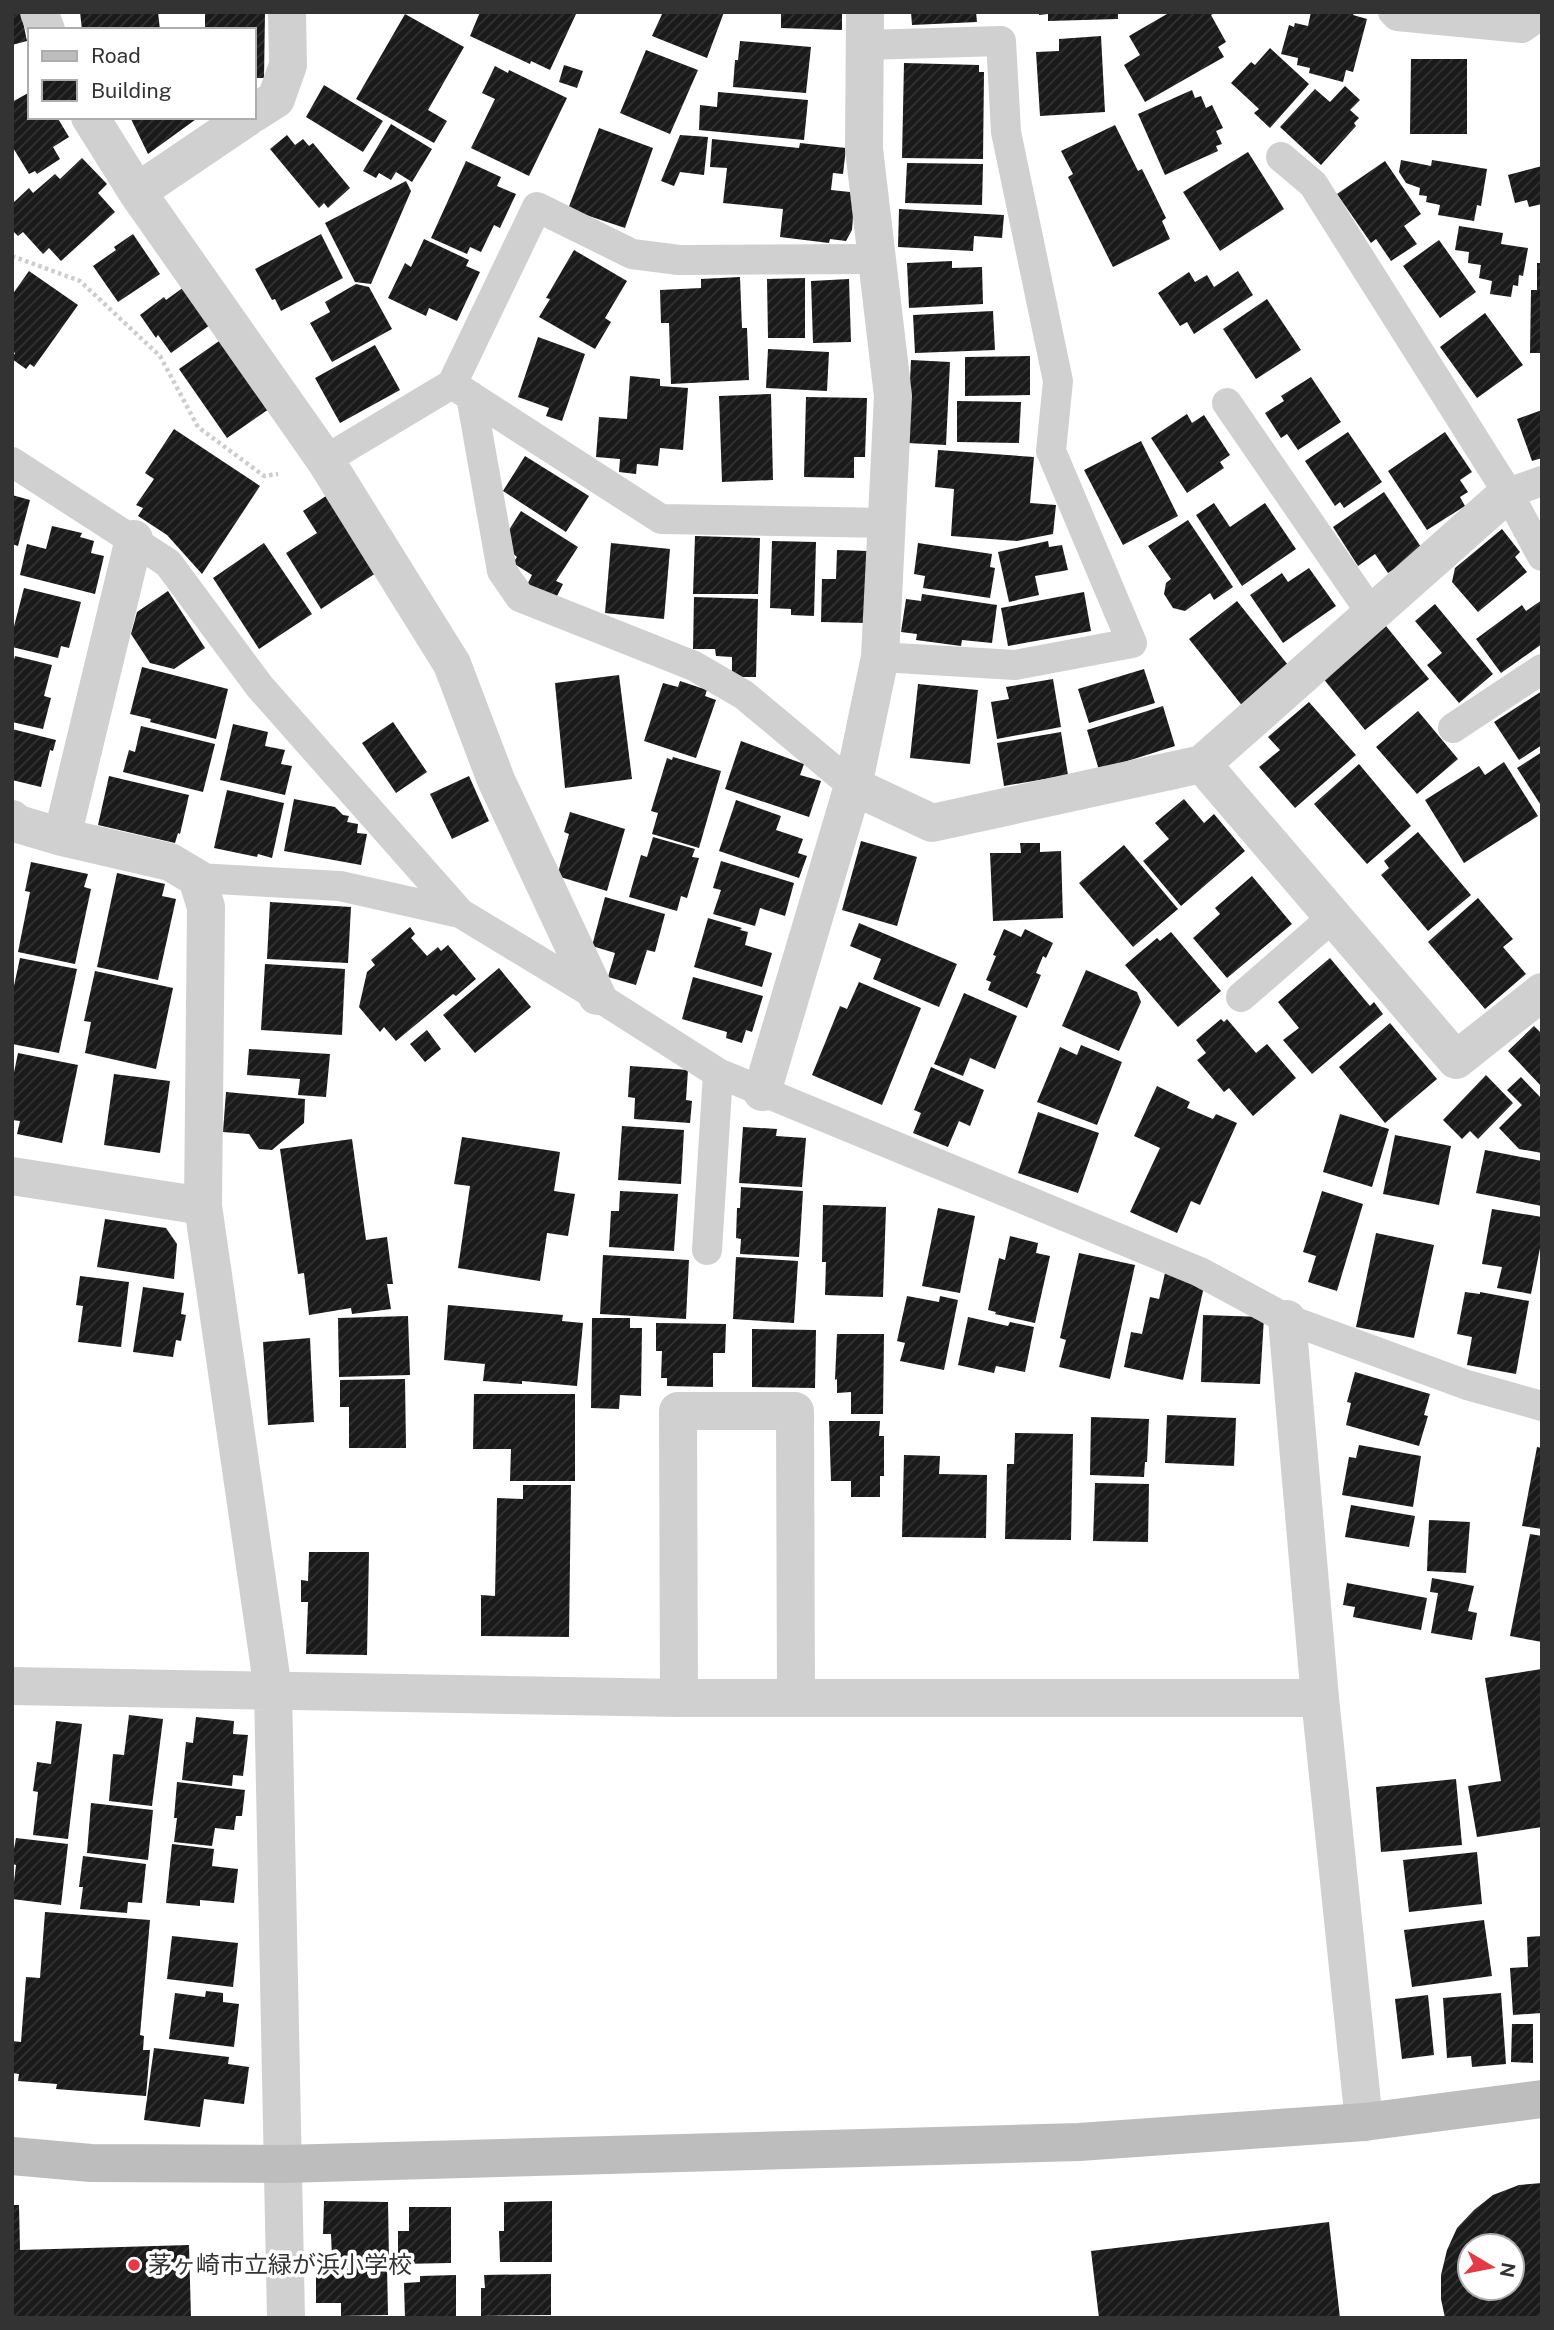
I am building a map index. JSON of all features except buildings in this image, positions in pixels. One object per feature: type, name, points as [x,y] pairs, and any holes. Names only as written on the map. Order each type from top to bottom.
[{"type":"street","points":[[256,112],[276,99],[288,65],[288,12]]},
{"type":"street","points":[[762,1092],[853,786],[880,657],[893,396],[864,149],[865,29]]},
{"type":"street","points":[[91,119],[138,192],[325,460],[452,664],[496,780],[597,996]]},
{"type":"street","points":[[138,192],[245,119]]},
{"type":"street","points":[[853,786],[932,824],[1202,764],[1372,614],[1525,487]]},
{"type":"street","points":[[61,837],[134,539]]},
{"type":"street","points":[[1202,764],[1456,1060],[1542,992]]},
{"type":"street","points":[[12,819],[18,824],[61,837],[170,862],[197,877],[206,907],[203,1206],[273,1690],[286,2318]]},
{"type":"street","points":[[12,1176],[203,1206]]},
{"type":"street","points":[[1287,1319],[1320,1698],[1364,2122]]},
{"type":"street","points":[[679,1698],[678,1411],[795,1411],[796,1696]]},
{"type":"street","points":[[12,1686],[679,1698],[1320,1698]]},
{"type":"street","points":[[12,2156],[91,2163],[283,2164],[1079,2142],[1364,2122],[1542,2099]]},
{"type":"lane","points":[[1393,12],[1397,16],[1522,28],[1542,14]]},
{"type":"lane","points":[[865,29],[1001,41],[1006,132],[1058,381],[1051,451],[1132,643],[1015,665],[880,657]]},
{"type":"lane","points":[[1281,157],[1313,184],[1525,487],[1542,556]]},
{"type":"lane","points":[[853,786],[744,695],[694,666],[520,597],[502,571],[461,390],[537,207],[632,254],[679,260],[876,258]]},
{"type":"lane","points":[[325,460],[461,390]]},
{"type":"lane","points":[[461,390],[661,519],[888,523]]},
{"type":"lane","points":[[1227,404],[1372,614]]},
{"type":"lane","points":[[12,463],[168,563],[260,687],[460,913],[718,1073],[1199,1272],[1287,1319],[1467,1385],[1542,1406]]},
{"type":"lane","points":[[1453,728],[1542,669]]},
{"type":"lane","points":[[197,877],[340,886],[460,913]]},
{"type":"lane","points":[[1241,997],[1333,917]]},
{"type":"lane","points":[[707,1250],[718,1073]]},
{"type":"path","points":[[12,256],[80,281],[160,356],[198,427],[264,476],[313,468],[325,460]]},
{"type":"place","name":"茅ヶ崎市立緑が浜小学校","points":[[134,2265]]}]
